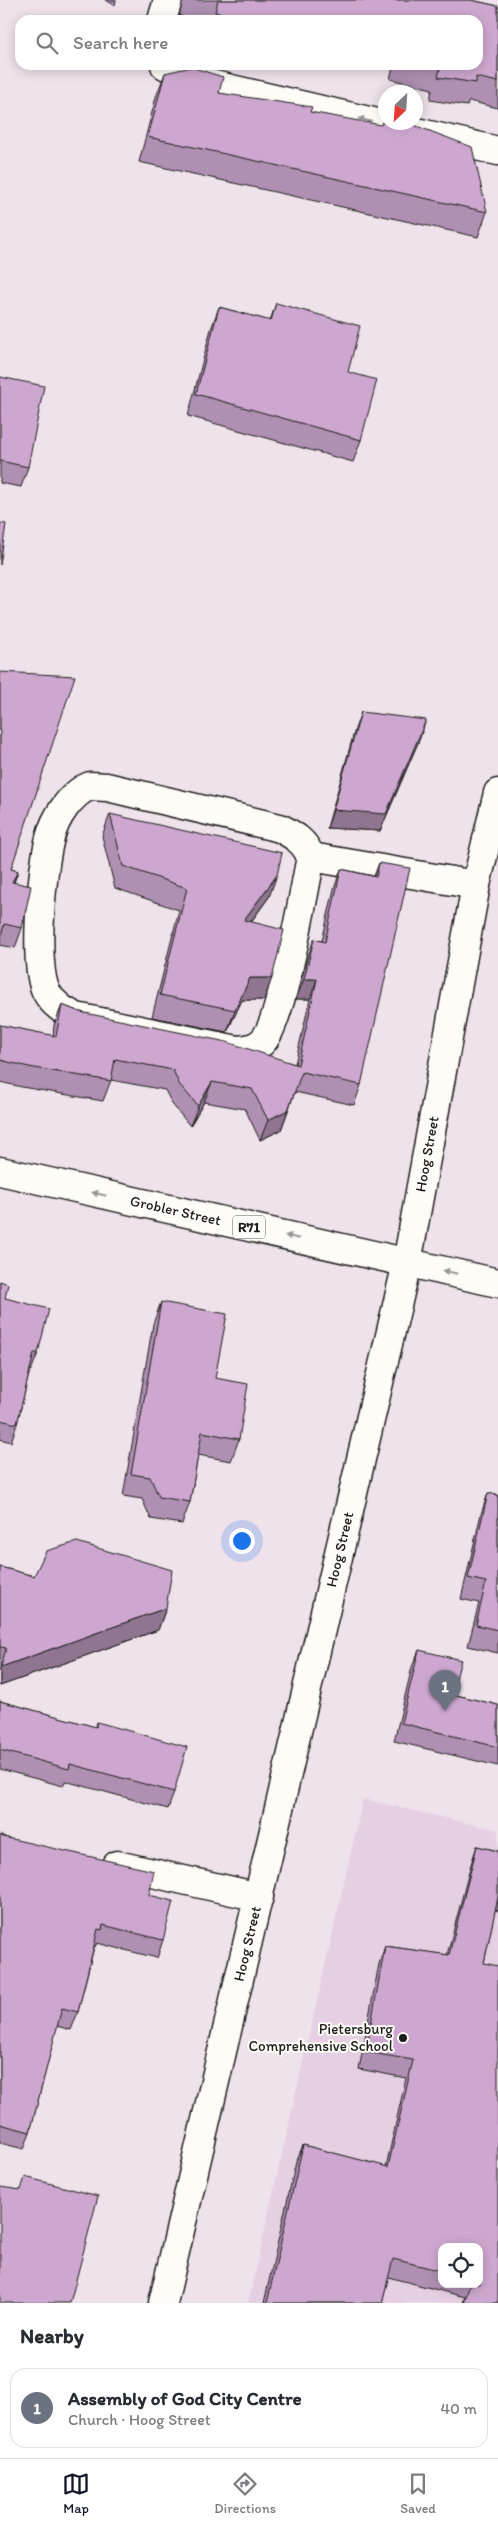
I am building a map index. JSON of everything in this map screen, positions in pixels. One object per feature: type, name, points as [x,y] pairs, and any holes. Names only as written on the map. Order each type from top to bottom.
[{"type":"street","points":[[164,15],[168,0]]},
{"type":"street","points":[[174,70],[185,76],[214,85],[498,152]]},
{"type":"street","points":[[90,786],[107,787],[280,828],[297,837],[306,845],[311,857],[281,998],[268,1034],[252,1049],[237,1050],[76,1017],[59,1008],[46,992],[41,976],[39,954],[44,869],[50,838],[58,819],[79,790],[90,786]]},
{"type":"street","name":"Hoog Street","points":[[163,2303],[407,1263],[476,885],[498,793]]},
{"type":"street","points":[[311,857],[476,885]]},
{"type":"street","name":"Grobler Street","points":[[0,1171],[498,1283]]},
{"type":"street","points":[[96,1860],[259,1897]]},
{"type":"shaded area","name":"Pietersburg Comprehensive School","points":[[363,1799],[498,1830],[498,2303],[248,2303]]},
{"type":"building","points":[[218,0],[471,0],[498,6],[498,82],[476,77],[476,83],[438,77],[440,70],[483,70],[483,15],[228,15],[215,12]]},
{"type":"building","points":[[178,70],[201,70],[223,77],[219,93],[312,107],[310,112],[378,124],[378,130],[423,130],[423,128],[472,147],[487,212],[148,137],[165,73]]},
{"type":"building","points":[[276,303],[360,326],[348,372],[377,380],[361,440],[196,394],[219,307],[271,321]]},
{"type":"building","points":[[0,377],[44,386],[28,467],[0,461]]},
{"type":"building","points":[[0,523],[6,524],[0,565]]},
{"type":"building","points":[[0,672],[75,676],[11,869],[18,871],[12,882],[31,886],[22,928],[4,924],[0,942]]},
{"type":"building","points":[[361,712],[426,720],[386,814],[333,810]]},
{"type":"building","points":[[110,814],[282,853],[277,875],[244,920],[284,930],[272,978],[250,978],[235,1010],[160,995],[187,888],[123,866]]},
{"type":"building","points":[[379,863],[410,868],[361,1085],[302,1072],[288,1110],[268,1120],[252,1089],[212,1082],[198,1106],[179,1084],[173,1070],[115,1059],[111,1081],[0,1060],[0,1025],[56,1036],[62,1005],[80,1012],[227,1042],[298,1065],[317,979],[304,979],[314,939],[325,942],[341,869],[376,877]]},
{"type":"building","points":[[0,1281],[8,1284],[5,1298],[49,1309],[38,1353],[34,1353],[17,1424],[0,1420]]},
{"type":"building","points":[[161,1302],[227,1314],[215,1378],[248,1384],[239,1439],[202,1432],[190,1502],[159,1497],[150,1477],[131,1474]]},
{"type":"building","points":[[488,1493],[498,1495],[498,1630],[476,1625],[486,1582],[468,1578]]},
{"type":"building","points":[[77,1542],[172,1570],[166,1608],[1,1667],[6,1648],[0,1647],[0,1567],[34,1576],[46,1551]]},
{"type":"building","points":[[419,1650],[461,1660],[452,1694],[498,1705],[498,1747],[401,1723]]},
{"type":"building","points":[[0,1701],[96,1727],[97,1722],[187,1747],[174,1792],[70,1764],[69,1769],[0,1750]]},
{"type":"building","points":[[0,1835],[154,1871],[149,1895],[173,1901],[163,1940],[103,1925],[102,1930],[98,1929],[78,2012],[62,2008],[30,2132],[0,2124]]},
{"type":"building","points":[[477,1846],[498,1851],[498,1897],[484,1963],[498,1966],[498,2303],[464,2303],[469,2288],[483,2288],[483,2243],[438,2243],[438,2270],[393,2259],[382,2303],[267,2303],[303,2145],[388,2167],[413,2060],[366,2052],[385,1946],[449,1955]]},
{"type":"building","points":[[25,2177],[98,2196],[70,2303],[0,2303],[0,2187],[21,2190]]},
{"type":"place","name":"Assembly of God City Centre","points":[[445,1711]]},
{"type":"place","name":"Pietersburg Comprehensive School","points":[[403,2038]]}]
